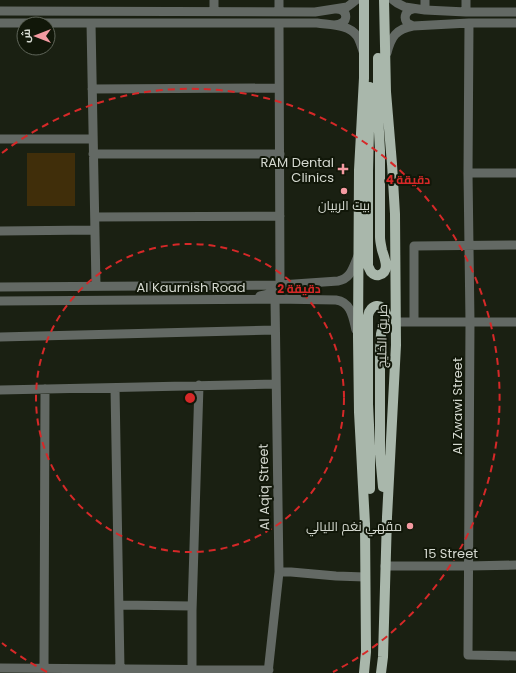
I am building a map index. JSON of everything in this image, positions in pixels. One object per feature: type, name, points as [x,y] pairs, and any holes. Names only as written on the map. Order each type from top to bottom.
[{"type":"main road","name":"طريق الخليج","points":[[364,0],[363,99],[359,170],[358,338],[359,412],[364,495],[366,652],[364,673]]},
{"type":"main road","name":"طريق الخليج","points":[[382,673],[387,517],[396,345],[395,214],[385,58],[387,1]]},
{"type":"main road","points":[[364,27],[370,69],[368,266],[370,272],[379,275],[386,267],[380,237],[378,41],[387,1]]},
{"type":"main road","points":[[365,553],[370,501],[368,316],[371,308],[376,306],[382,307],[386,311],[380,346],[380,454],[387,517]]},
{"type":"street","points":[[214,0],[214,11]]},
{"type":"street","points":[[279,0],[279,11]]},
{"type":"street","points":[[0,11],[315,12],[347,7],[356,0]]},
{"type":"street","points":[[425,0],[425,10]]},
{"type":"street","points":[[466,0],[466,12]]},
{"type":"street","points":[[387,1],[413,9],[466,12],[516,12]]},
{"type":"street","points":[[413,9],[408,10],[405,15],[407,23],[413,26]]},
{"type":"street","points":[[332,10],[341,10],[345,13],[344,22],[342,24],[333,25]]},
{"type":"street","points":[[0,23],[317,23],[333,25],[350,30],[359,41],[364,56]]},
{"type":"street","points":[[91,23],[96,286]]},
{"type":"street","points":[[229,300],[276,292],[280,285],[279,23]]},
{"type":"street","points":[[385,58],[391,40],[406,27],[469,23],[516,23]]},
{"type":"street","name":"Al Zwawi Street","points":[[469,23],[468,174],[470,322],[468,655],[516,656]]},
{"type":"street","points":[[92,90],[279,88]]},
{"type":"street","points":[[0,139],[93,139]]},
{"type":"street","points":[[93,154],[280,154]]},
{"type":"street","points":[[468,174],[516,173]]},
{"type":"street","points":[[95,217],[280,216]]},
{"type":"street","points":[[0,231],[95,230]]},
{"type":"street","points":[[414,322],[414,246],[516,246]]},
{"type":"street","name":"Al Kaurnish Road","points":[[0,287],[280,285],[343,280],[346,279],[351,272],[359,253]]},
{"type":"street","points":[[0,290],[17,290],[30,286]]},
{"type":"street","name":"Al Kaurnish Road","points":[[0,301],[275,299],[340,301],[346,304],[351,310],[358,338]]},
{"type":"street","name":"Al Aqiq Street","points":[[268,672],[279,572],[275,299]]},
{"type":"street","points":[[396,322],[516,322]]},
{"type":"street","points":[[0,336],[275,330]]},
{"type":"street","points":[[0,390],[276,384]]},
{"type":"street","points":[[192,669],[192,606],[199,386]]},
{"type":"street","points":[[115,388],[120,669]]},
{"type":"street","points":[[44,668],[45,389]]},
{"type":"street","name":"15 Street","points":[[385,566],[516,565]]},
{"type":"street","points":[[279,572],[365,577]]},
{"type":"street","points":[[119,605],[192,606]]},
{"type":"street","points":[[0,668],[192,669],[268,672]]},
{"type":"shaded area","points":[[27,153],[75,153],[75,206],[27,206]]},
{"type":"place","name":"RAM Dental Clinics","points":[[343,169]]},
{"type":"place","name":"بيت الربيان","points":[[344,191]]},
{"type":"place","name":"مقهي نغم الليالي","points":[[410,526]]}]
